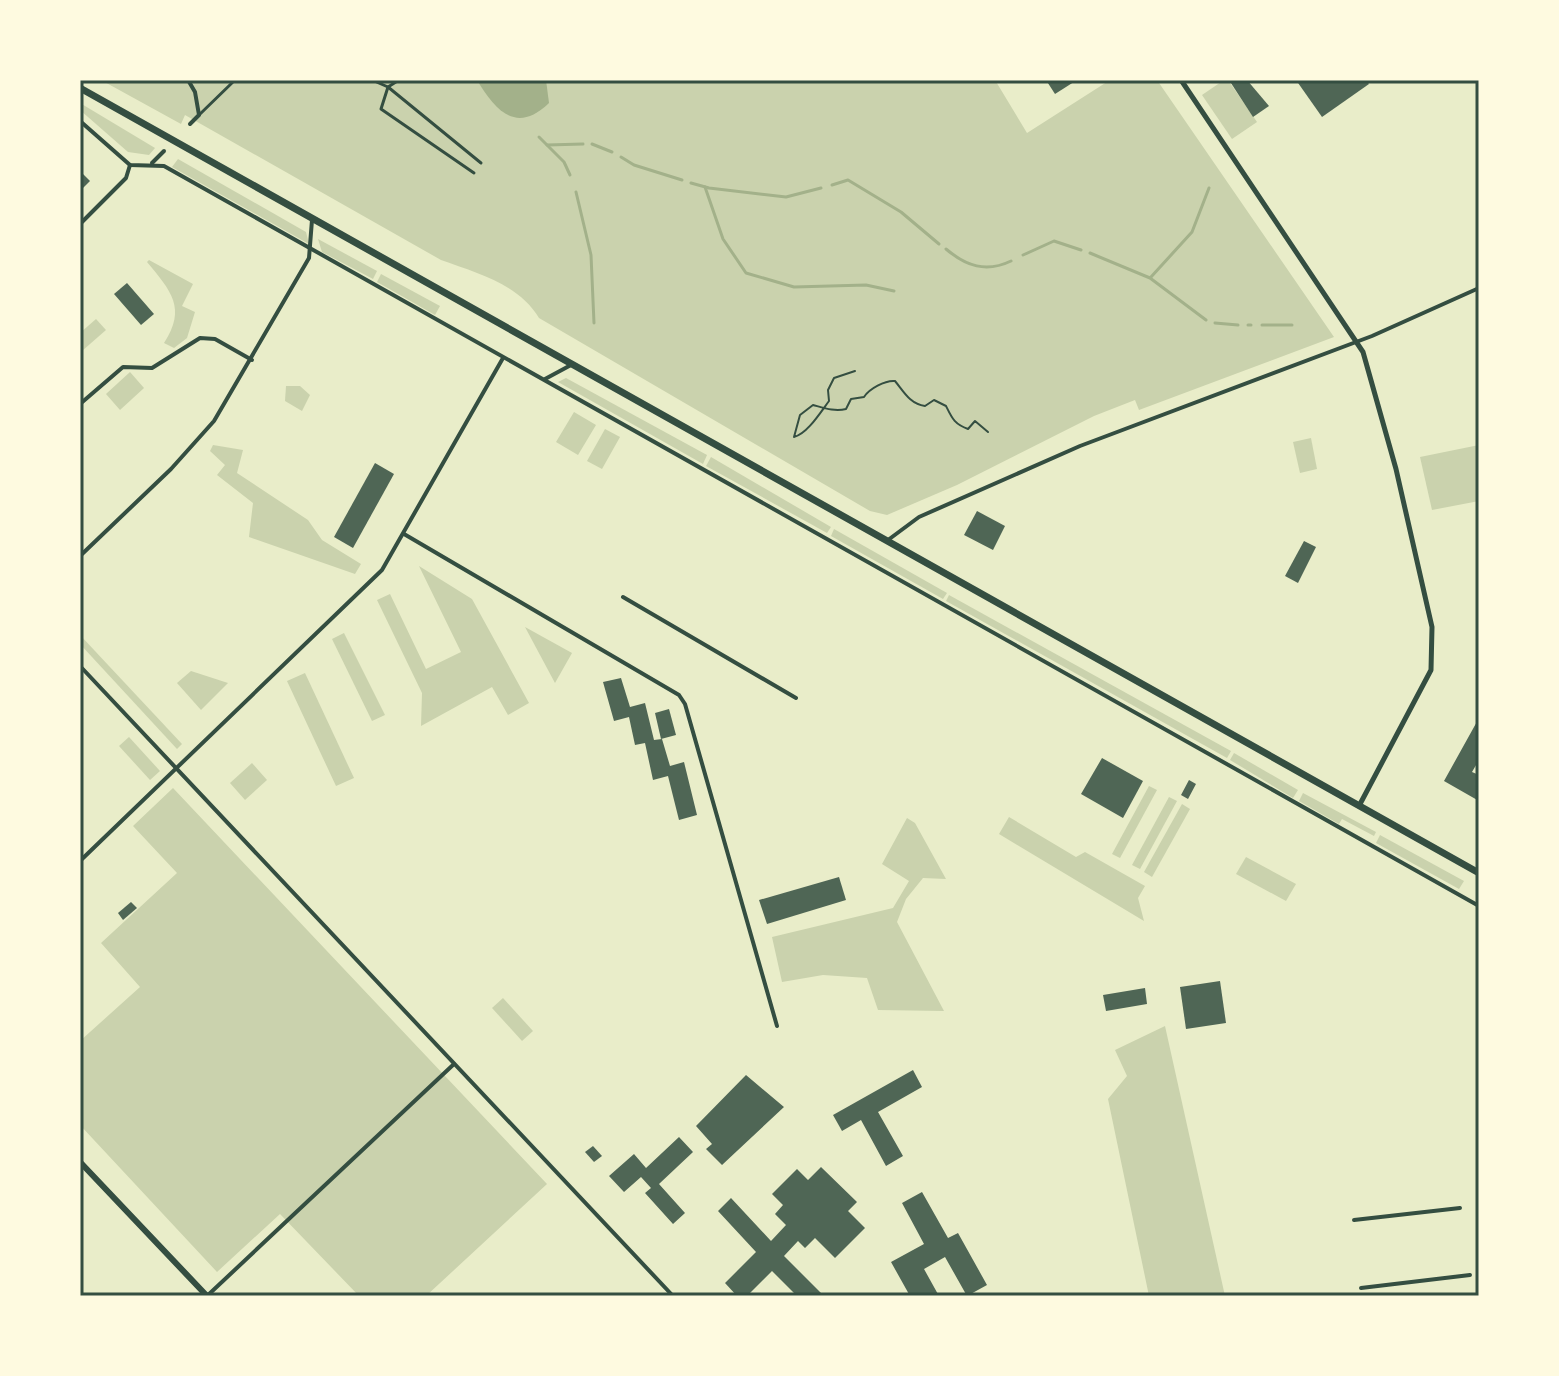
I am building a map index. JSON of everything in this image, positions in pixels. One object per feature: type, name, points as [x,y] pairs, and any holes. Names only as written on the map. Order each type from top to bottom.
[{"type":"highway","points":[[80,88],[1479,873]]},
{"type":"main road","points":[[80,1162],[207,1296]]},
{"type":"street","points":[[188,80],[195,92],[199,115]]},
{"type":"street","points":[[190,124],[235,80]]},
{"type":"street","points":[[372,80],[388,87],[481,163]]},
{"type":"street","points":[[399,80],[388,87],[381,109],[474,173]]},
{"type":"street","points":[[1181,80],[1357,341],[1369,364],[1408,519],[1432,627],[1431,670],[1359,806]]},
{"type":"street","points":[[81,121],[130,165],[152,163],[164,166],[1226,762],[1359,842],[1479,906]]},
{"type":"street","points":[[152,163],[164,151]]},
{"type":"street","points":[[80,224],[126,178],[130,165]]},
{"type":"street","points":[[80,556],[171,469],[214,421],[252,360],[312,250],[312,218]]},
{"type":"street","points":[[886,542],[919,517],[1092,441],[1357,341],[1479,288]]},
{"type":"street","points":[[80,404],[123,367],[152,368],[200,338],[215,339],[252,360]]},
{"type":"street","points":[[80,861],[382,570],[503,358]]},
{"type":"street","points":[[545,379],[571,365]]},
{"type":"street","points":[[404,534],[679,695],[685,704],[777,1026]]},
{"type":"street","points":[[623,597],[796,698]]},
{"type":"street","points":[[80,666],[673,1296]]},
{"type":"street","points":[[207,1296],[454,1064]]},
{"type":"street","points":[[1354,1220],[1460,1208]]},
{"type":"street","points":[[1361,1288],[1470,1275]]},
{"type":"path","points":[[855,371],[834,378],[824,408],[800,436],[794,437],[793,432],[804,411],[813,405],[824,408],[846,409],[851,399],[864,397],[869,390],[895,381],[901,392],[919,405],[925,406],[934,400],[946,406],[950,418],[962,427],[968,429],[975,421],[988,432]]},
{"type":"shaded area","points":[[101,80],[995,80],[1027,133],[1110,80],[1157,80],[1334,337],[1139,410],[1135,400],[1094,416],[957,485],[887,515],[870,511],[539,318],[531,306],[509,288],[441,260],[185,115],[181,124]]},
{"type":"shaded area","points":[[477,80],[546,80],[549,103],[526,117],[516,118],[499,109]]},
{"type":"shaded area","points":[[1228,80],[1257,122],[1232,139],[1202,95]]},
{"type":"shaded area","points":[[80,103],[155,148],[149,155],[128,152],[80,110]]},
{"type":"shaded area","points":[[178,159],[306,232],[309,244],[172,167]]},
{"type":"shaded area","points":[[318,239],[377,271],[373,279],[322,252]]},
{"type":"shaded area","points":[[149,260],[193,284],[182,306],[195,312],[187,338],[174,348],[164,343],[174,320],[173,300],[147,262]]},
{"type":"shaded area","points":[[381,274],[440,306],[435,315],[377,282]]},
{"type":"shaded area","points":[[96,319],[106,330],[82,351],[80,333]]},
{"type":"shaded area","points":[[130,372],[144,388],[120,410],[106,394]]},
{"type":"shaded area","points":[[566,378],[707,455],[703,464],[558,382]]},
{"type":"shaded area","points":[[286,386],[300,386],[310,395],[302,411],[285,401]]},
{"type":"shaded area","points":[[574,412],[596,425],[578,455],[556,442]]},
{"type":"shaded area","points":[[605,429],[620,437],[602,469],[587,461]]},
{"type":"shaded area","points":[[1311,438],[1317,469],[1300,473],[1293,442]]},
{"type":"shaded area","points":[[213,445],[243,450],[237,473],[308,520],[322,540],[361,564],[355,574],[249,537],[253,503],[217,475],[225,465],[210,451]]},
{"type":"shaded area","points":[[1479,445],[1479,501],[1432,510],[1420,457]]},
{"type":"shaded area","points":[[711,457],[831,527],[827,533],[706,466]]},
{"type":"shaded area","points":[[834,529],[947,593],[943,599],[831,536]]},
{"type":"shaded area","points":[[419,566],[472,599],[529,703],[508,715],[492,687],[421,726],[422,693],[377,600],[390,594],[426,669],[461,652]]},
{"type":"shaded area","points":[[949,595],[1231,751],[1227,758],[946,601]]},
{"type":"shaded area","points":[[525,627],[572,653],[555,683]]},
{"type":"shaded area","points":[[344,633],[385,715],[372,721],[332,639]]},
{"type":"shaded area","points":[[80,635],[182,744],[177,749],[80,644]]},
{"type":"shaded area","points":[[191,671],[228,683],[201,710],[177,683]]},
{"type":"shaded area","points":[[305,673],[354,778],[336,786],[287,681]]},
{"type":"shaded area","points":[[129,737],[160,771],[150,780],[119,746]]},
{"type":"shaded area","points":[[1234,753],[1298,790],[1293,798],[1230,760]]},
{"type":"shaded area","points":[[252,763],[267,780],[245,800],[230,783]]},
{"type":"shaded area","points":[[1149,786],[1157,790],[1120,858],[1112,854]]},
{"type":"shaded area","points":[[173,788],[547,1184],[426,1296],[359,1296],[280,1214],[217,1272],[80,1125],[80,1041],[140,987],[101,943],[177,873],[133,826]]},
{"type":"shaded area","points":[[1303,793],[1376,832],[1374,836],[1342,819],[1339,824],[1299,801]]},
{"type":"shaded area","points":[[1169,797],[1177,801],[1140,869],[1132,865]]},
{"type":"shaded area","points":[[1182,804],[1190,809],[1152,877],[1144,872]]},
{"type":"shaded area","points":[[1009,817],[1076,857],[1085,852],[1145,886],[1138,898],[1144,921],[999,834]]},
{"type":"shaded area","points":[[907,818],[915,823],[946,879],[923,878],[906,899],[897,922],[944,1011],[878,1010],[867,978],[823,975],[782,982],[772,937],[893,908],[909,881],[882,864]]},
{"type":"shaded area","points":[[1380,835],[1464,881],[1459,889],[1376,843]]},
{"type":"shaded area","points":[[1246,857],[1296,884],[1286,901],[1236,874]]},
{"type":"shaded area","points":[[503,998],[533,1031],[522,1041],[492,1008]]},
{"type":"shaded area","points":[[1165,1026],[1225,1296],[1149,1296],[1108,1099],[1127,1076],[1115,1050]]},
{"type":"building","points":[[1046,80],[1077,80],[1055,94]]},
{"type":"building","points":[[1229,80],[1247,80],[1269,106],[1253,117]]},
{"type":"building","points":[[1296,80],[1366,80],[1369,84],[1322,117]]},
{"type":"building","points":[[80,171],[90,181],[80,191]]},
{"type":"building","points":[[127,283],[154,314],[141,325],[114,294]]},
{"type":"building","points":[[375,463],[394,474],[353,548],[334,537]]},
{"type":"building","points":[[977,511],[1005,526],[993,550],[964,535]]},
{"type":"building","points":[[1304,541],[1316,547],[1298,583],[1285,576]]},
{"type":"building","points":[[621,678],[630,707],[645,703],[654,740],[662,739],[670,766],[684,762],[697,815],[679,820],[668,776],[653,780],[645,743],[635,745],[629,717],[614,721],[603,682]]},
{"type":"building","points":[[669,709],[676,735],[661,739],[655,713]]},
{"type":"building","points":[[1479,718],[1479,760],[1472,772],[1479,775],[1479,801],[1444,781]]},
{"type":"building","points":[[1102,758],[1143,781],[1123,818],[1081,794]]},
{"type":"building","points":[[1189,780],[1196,784],[1188,799],[1181,795]]},
{"type":"building","points":[[839,877],[846,900],[767,924],[759,900]]},
{"type":"building","points":[[131,902],[137,908],[123,920],[118,913]]},
{"type":"building","points":[[1220,981],[1226,1023],[1186,1029],[1180,987]]},
{"type":"building","points":[[1145,988],[1147,1004],[1106,1011],[1103,995]]},
{"type":"building","points":[[913,1070],[922,1087],[878,1112],[903,1156],[886,1166],[861,1120],[842,1131],[833,1115]]},
{"type":"building","points":[[746,1075],[784,1107],[722,1165],[706,1149],[712,1144],[696,1126]]},
{"type":"building","points":[[679,1137],[693,1152],[659,1184],[685,1213],[673,1224],[645,1193],[651,1188],[641,1177],[624,1192],[609,1176],[634,1154],[646,1168]]},
{"type":"building","points":[[593,1146],[602,1156],[594,1162],[585,1152]]},
{"type":"building","points":[[821,1167],[857,1202],[848,1211],[865,1228],[835,1258],[815,1238],[805,1248],[798,1241],[784,1256],[824,1296],[797,1296],[772,1271],[747,1296],[737,1296],[725,1283],[756,1252],[718,1211],[731,1198],[771,1241],[786,1225],[775,1214],[783,1205],[772,1194],[797,1169],[808,1180]]},
{"type":"building","points":[[922,1192],[948,1238],[958,1233],[987,1285],[967,1296],[945,1257],[924,1269],[939,1296],[910,1296],[891,1262],[924,1244],[902,1203]]},
{"type":"waterway","points":[[539,137],[564,162],[570,175]]},
{"type":"waterway","points":[[547,145],[583,144]]},
{"type":"waterway","points":[[592,144],[612,152]]},
{"type":"waterway","points":[[621,157],[634,165],[682,180]]},
{"type":"waterway","points":[[832,185],[848,180],[901,212],[939,244]]},
{"type":"waterway","points":[[691,183],[786,197],[821,188]]},
{"type":"waterway","points":[[705,187],[723,239],[746,273],[794,287],[866,285],[894,291]]},
{"type":"waterway","points":[[1151,277],[1192,232],[1209,188]]},
{"type":"waterway","points":[[576,192],[591,255],[594,323]]},
{"type":"waterway","points":[[1023,255],[1054,241],[1081,250]]},
{"type":"waterway","points":[[946,249],[961,260],[977,266],[993,267],[1011,261]]},
{"type":"waterway","points":[[1090,253],[1150,278],[1206,320]]},
{"type":"waterway","points":[[1215,323],[1238,325]]},
{"type":"waterway","points":[[1262,325],[1292,325]]}]
